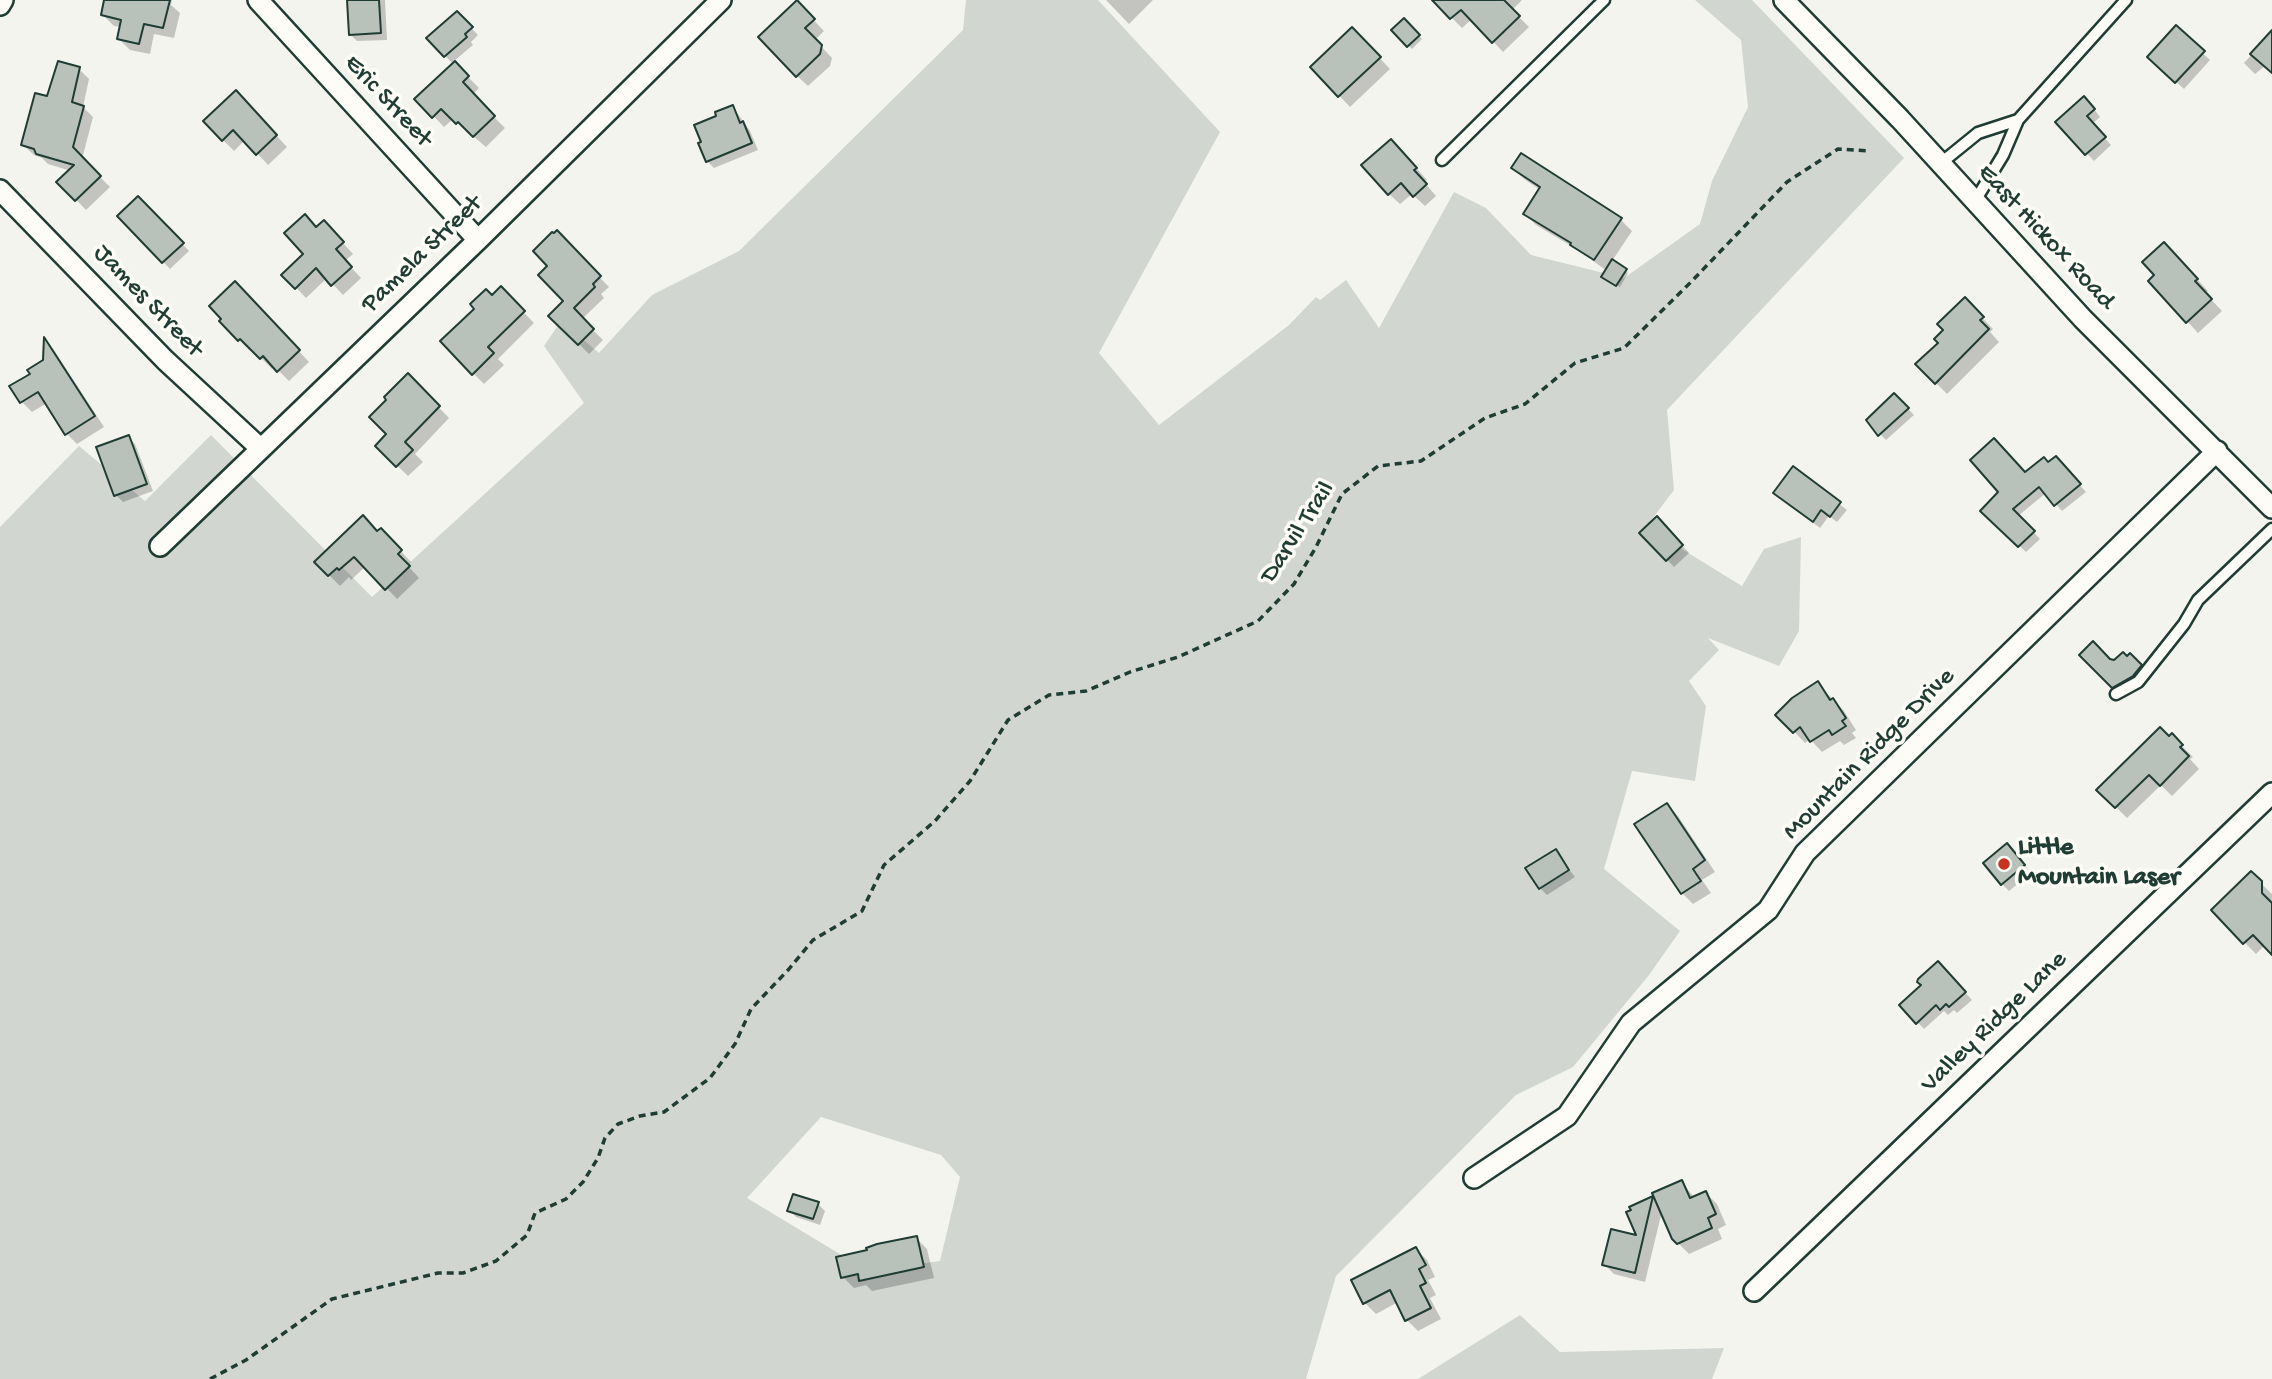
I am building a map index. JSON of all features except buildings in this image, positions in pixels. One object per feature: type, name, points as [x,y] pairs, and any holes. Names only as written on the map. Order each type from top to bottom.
[{"type":"street","points":[[0,5],[3,0]]},
{"type":"street","name":"Eric Street","points":[[258,0],[478,240]]},
{"type":"street","name":"Pamela Street","points":[[160,546],[478,240],[721,0]]},
{"type":"street","name":"East Hickox Road","points":[[1784,0],[1941,163],[2083,319],[2272,508]]},
{"type":"street","name":"James Street","points":[[0,190],[164,360],[260,448]]},
{"type":"street","name":"Mountain Ridge Drive","points":[[1474,1178],[1566,1116],[1631,1023],[1768,910],[1805,853],[2217,452]]},
{"type":"street","name":"Valley Ridge Lane","points":[[1754,1291],[2272,793]]},
{"type":"lane","points":[[1975,201],[2003,155],[2018,120],[2126,0]]},
{"type":"lane","points":[[1442,160],[1603,1]]},
{"type":"lane","points":[[1941,163],[1978,133],[2018,120]]},
{"type":"lane","points":[[2116,694],[2138,682],[2184,624],[2198,600],[2272,529]]},
{"type":"path","name":"Darvil Trail","points":[[210,1379],[246,1360],[332,1298],[417,1277],[438,1273],[463,1273],[496,1261],[527,1235],[535,1213],[566,1199],[583,1182],[598,1158],[605,1138],[618,1124],[640,1116],[664,1112],[710,1078],[727,1055],[751,1009],[789,970],[813,940],[862,911],[884,865],[935,821],[970,781],[1007,720],[1049,695],[1086,691],[1130,672],[1178,657],[1258,621],[1294,584],[1342,495],[1378,466],[1421,461],[1485,418],[1525,404],[1575,363],[1624,348],[1787,182],[1838,149],[1870,151]]},
{"type":"shaded area","points":[[966,0],[1098,0],[1220,132],[1099,353],[1159,425],[1289,325],[1316,297],[1320,300],[1346,280],[1379,328],[1454,192],[1486,208],[1531,255],[1624,278],[1700,224],[1712,181],[1748,107],[1741,40],[1695,0],[1752,0],[1904,158],[1667,410],[1674,490],[1646,527],[1742,586],[1764,549],[1801,537],[1799,631],[1779,666],[1708,638],[1719,650],[1689,681],[1706,706],[1695,781],[1632,771],[1604,869],[1680,931],[1649,975],[1573,1067],[1516,1095],[1336,1276],[1306,1379],[0,1379],[0,527],[79,446],[145,501],[211,435],[372,597],[584,403],[544,346],[561,321],[599,353],[652,295],[739,251],[963,30]],"holes":[[[821,1117],[941,1155],[960,1177],[940,1261],[868,1271],[747,1198]]]},
{"type":"shaded area","points":[[1520,1315],[1560,1352],[1724,1348],[1712,1379],[1418,1379]]},
{"type":"place","name":"Little Mountain Laser","points":[[2004,864]]}]
